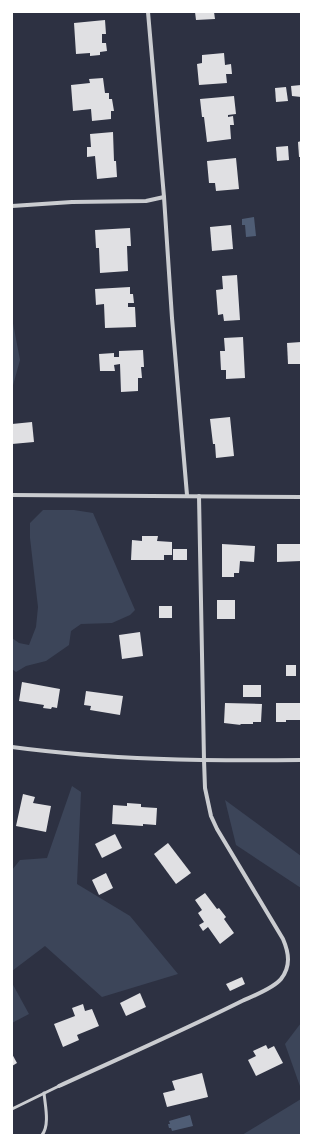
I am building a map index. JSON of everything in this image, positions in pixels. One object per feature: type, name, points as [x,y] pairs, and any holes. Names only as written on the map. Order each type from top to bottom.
[{"type":"street","points":[[148,12],[164,198],[172,318],[188,495]]},
{"type":"street","points":[[12,206],[72,202],[146,201],[164,198]]},
{"type":"street","points":[[12,494],[301,497]]},
{"type":"street","points":[[59,1086],[276,984],[286,971],[289,958],[283,939],[217,829],[211,816],[205,788],[199,496]]},
{"type":"street","points":[[12,747],[142,758],[204,760],[301,760]]},
{"type":"lane","points":[[12,1109],[59,1086]]},
{"type":"lane","points":[[42,1135],[45,1132],[46,1117],[44,1093]]},
{"type":"shaded area","points":[[254,217],[256,236],[246,237],[245,225],[242,225],[242,219]]},
{"type":"shaded area","points":[[12,318],[20,360],[12,389]]},
{"type":"shaded area","points":[[43,510],[74,510],[93,513],[135,610],[130,615],[112,623],[81,624],[71,631],[69,645],[46,661],[26,666],[16,672],[12,669],[12,638],[19,643],[29,645],[36,627],[38,607],[30,538],[30,523]]},
{"type":"shaded area","points":[[72,786],[81,792],[77,884],[130,916],[178,974],[102,997],[45,946],[12,971],[12,870],[20,860],[47,858]]},
{"type":"shaded area","points":[[225,800],[301,856],[301,888],[236,845]]},
{"type":"shaded area","points":[[12,983],[29,1014],[12,1023]]},
{"type":"shaded area","points":[[301,1023],[301,1089],[285,1044]]},
{"type":"shaded area","points":[[301,1099],[301,1135],[242,1135]]},
{"type":"shaded area","points":[[190,1115],[193,1126],[172,1131],[171,1128],[169,1128],[169,1121]]},
{"type":"building","points":[[195,12],[214,12],[215,19],[196,20]]},
{"type":"building","points":[[105,20],[106,34],[102,34],[102,43],[106,43],[107,51],[100,52],[100,55],[90,56],[90,53],[76,54],[74,23]]},
{"type":"building","points":[[224,53],[225,65],[231,64],[232,74],[226,74],[227,83],[199,85],[197,64],[202,63],[202,55]]},
{"type":"building","points":[[103,78],[105,93],[109,93],[109,99],[112,99],[114,111],[111,111],[111,119],[92,121],[91,109],[73,111],[71,85],[90,83],[89,79]]},
{"type":"building","points":[[301,85],[301,97],[292,96],[291,86]]},
{"type":"building","points":[[286,87],[288,101],[276,102],[275,88]]},
{"type":"building","points":[[234,96],[236,114],[228,115],[228,117],[233,116],[234,125],[230,125],[231,139],[207,142],[200,99]]},
{"type":"building","points":[[113,132],[114,161],[116,161],[117,177],[97,179],[95,156],[87,157],[87,147],[91,147],[90,134]]},
{"type":"building","points":[[301,141],[301,157],[299,157],[298,142]]},
{"type":"building","points":[[288,146],[289,160],[277,161],[276,147]]},
{"type":"building","points":[[236,158],[239,189],[216,191],[215,183],[209,183],[207,161]]},
{"type":"building","points":[[231,225],[233,249],[212,251],[210,227]]},
{"type":"building","points":[[130,228],[131,246],[127,246],[128,271],[100,273],[99,248],[96,248],[95,230]]},
{"type":"building","points":[[237,275],[240,320],[224,321],[223,314],[218,315],[216,290],[223,289],[222,276]]},
{"type":"building","points":[[130,287],[130,294],[133,294],[134,303],[128,303],[128,307],[135,307],[136,327],[105,328],[104,304],[96,305],[95,289]]},
{"type":"building","points":[[243,337],[245,378],[226,379],[226,370],[221,370],[220,351],[225,351],[224,338]]},
{"type":"building","points":[[301,342],[301,364],[288,364],[287,343]]},
{"type":"building","points":[[143,350],[144,367],[141,367],[142,378],[138,378],[138,391],[121,392],[120,364],[114,365],[115,371],[100,371],[99,354],[114,353],[114,357],[119,357],[119,351]]},
{"type":"building","points":[[230,417],[234,456],[216,458],[210,419]]},
{"type":"building","points":[[32,422],[34,442],[12,444],[12,424]]},
{"type":"building","points":[[142,536],[158,536],[157,541],[172,542],[172,555],[164,555],[164,560],[131,560],[132,540],[142,541]]},
{"type":"building","points":[[222,544],[255,546],[254,562],[240,561],[239,573],[234,573],[234,577],[222,577]]},
{"type":"building","points":[[277,544],[301,544],[301,561],[277,562]]},
{"type":"building","points":[[173,549],[187,549],[187,560],[173,560]]},
{"type":"building","points":[[217,600],[235,600],[235,619],[217,619]]},
{"type":"building","points":[[159,606],[172,606],[172,618],[159,618]]},
{"type":"building","points":[[140,632],[143,656],[122,659],[119,635]]},
{"type":"building","points":[[286,665],[296,665],[296,676],[286,676]]},
{"type":"building","points":[[22,682],[60,689],[57,708],[43,708],[44,705],[19,701]]},
{"type":"building","points":[[243,685],[261,685],[261,697],[243,697]]},
{"type":"building","points":[[86,691],[123,696],[120,715],[90,710],[91,706],[84,705]]},
{"type":"building","points":[[225,703],[262,704],[261,722],[253,722],[253,724],[240,724],[241,725],[224,723]]},
{"type":"building","points":[[276,703],[301,703],[301,720],[276,722]]},
{"type":"building","points":[[23,794],[35,797],[33,803],[51,806],[46,832],[16,826]]},
{"type":"building","points":[[127,803],[141,804],[141,807],[157,808],[156,825],[143,824],[143,826],[112,824],[113,805],[127,806]]},
{"type":"building","points":[[115,834],[122,848],[102,858],[95,844]]},
{"type":"building","points":[[168,843],[191,873],[176,884],[154,854]]},
{"type":"building","points":[[106,873],[113,888],[99,895],[92,880]]},
{"type":"building","points":[[205,893],[217,909],[219,908],[226,917],[224,919],[234,933],[220,944],[208,927],[203,931],[199,925],[204,922],[198,913],[202,910],[195,900]]},
{"type":"building","points":[[242,977],[245,984],[230,991],[226,984]]},
{"type":"building","points":[[140,993],[146,1007],[126,1016],[120,1003]]},
{"type":"building","points":[[83,1004],[85,1011],[92,1009],[99,1026],[77,1035],[79,1040],[63,1047],[54,1024],[75,1016],[72,1008]]},
{"type":"building","points":[[266,1045],[268,1049],[274,1046],[283,1063],[256,1076],[248,1060],[256,1056],[253,1051]]},
{"type":"building","points":[[12,1054],[17,1063],[12,1066]]},
{"type":"building","points":[[202,1073],[208,1097],[167,1107],[163,1093],[175,1090],[172,1081]]}]
